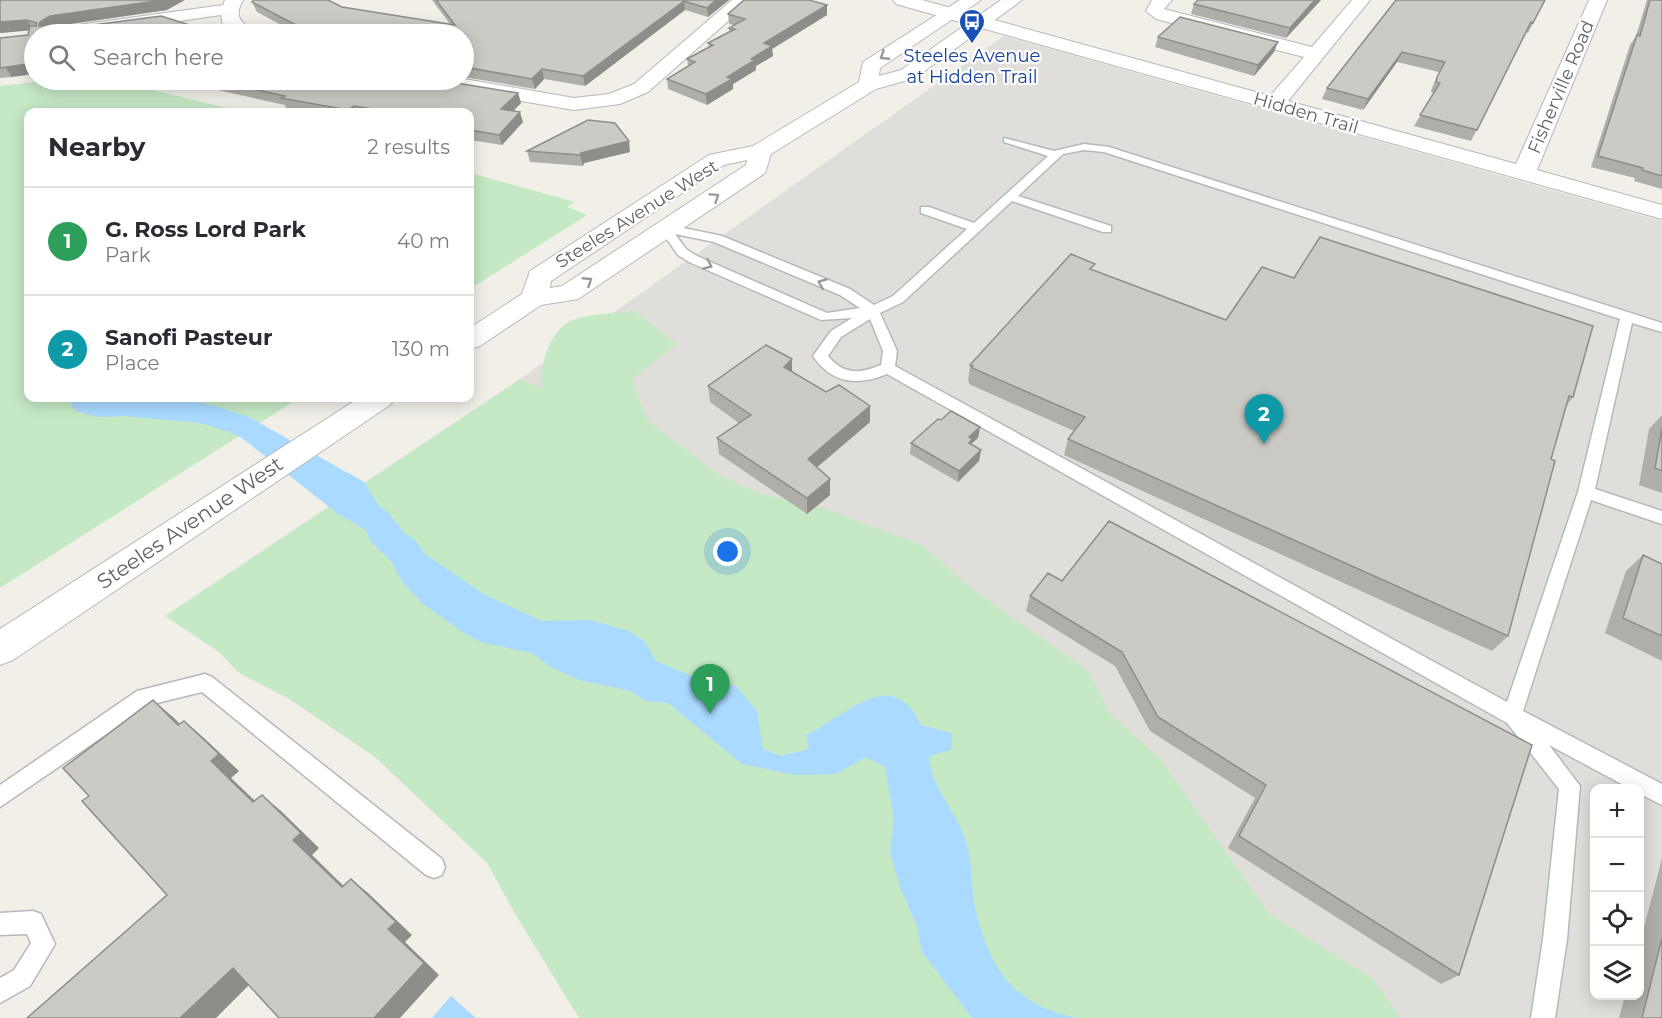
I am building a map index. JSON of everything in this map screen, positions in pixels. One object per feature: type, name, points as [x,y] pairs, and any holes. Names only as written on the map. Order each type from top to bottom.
[{"type":"street","points":[[474,87],[574,104],[612,100],[641,88],[743,0]]},
{"type":"street","name":"Hidden Trail","points":[[902,0],[1662,212]]},
{"type":"street","points":[[869,85],[870,66],[972,0]]},
{"type":"street","name":"Steeles Avenue West","points":[[534,298],[538,277],[717,160],[760,151],[869,85],[908,74],[1014,0]]},
{"type":"street","points":[[1163,0],[1155,7],[1155,11],[1161,15],[1316,54]]},
{"type":"street","points":[[1275,104],[1361,0]]},
{"type":"street","name":"Fisherville Road","points":[[1524,174],[1599,0]]},
{"type":"street","points":[[114,24],[231,4],[232,24]]},
{"type":"street","name":"Steeles Avenue West","points":[[474,337],[534,298],[569,293],[757,168],[760,151]]},
{"type":"street","points":[[636,214],[665,228]]},
{"type":"street","name":"Steeles Avenue West","points":[[0,649],[374,402]]},
{"type":"lane","points":[[1008,140],[1055,155]]},
{"type":"lane","points":[[888,368],[861,379],[844,377],[829,368],[820,356],[836,334],[873,311],[898,299],[1060,151],[1084,147],[1105,149],[1662,328]]},
{"type":"lane","points":[[1010,196],[1107,230]]},
{"type":"lane","points":[[925,210],[975,228]]},
{"type":"lane","points":[[665,228],[682,252],[693,259],[826,318],[873,311]]},
{"type":"lane","points":[[665,228],[718,239],[845,292],[873,311],[890,351],[888,368]]},
{"type":"lane","points":[[1512,715],[1586,492],[1628,317]]},
{"type":"lane","points":[[888,368],[1512,715],[1662,795]]},
{"type":"lane","points":[[1586,492],[1662,518]]},
{"type":"lane","points":[[0,797],[144,697],[205,683],[434,867]]},
{"type":"lane","points":[[1512,715],[1570,786],[1556,939],[1543,1018]]},
{"type":"lane","points":[[0,924],[33,922],[44,944],[22,978],[0,991]]},
{"type":"shaded area","points":[[1004,36],[1662,221],[1662,1018],[1400,1018],[1372,979],[1237,895],[846,536],[520,379]]},
{"type":"green space","points":[[24,83],[24,90],[152,90],[227,108],[24,108],[24,402],[293,402],[0,588],[0,86]]},
{"type":"green space","points":[[474,174],[575,202],[567,207],[587,215],[474,286]]},
{"type":"green space","points":[[634,311],[676,344],[631,380],[648,421],[717,474],[757,493],[823,508],[923,546],[969,587],[1088,671],[1109,713],[1161,760],[1269,914],[1373,979],[1400,1018],[579,1018],[487,863],[375,757],[289,699],[239,673],[219,652],[165,616],[520,379],[541,389],[544,359],[552,340],[565,325],[586,316]]},
{"type":"water","points":[[71,402],[196,402],[249,417],[364,482],[380,507],[389,513],[404,533],[415,540],[425,554],[485,595],[542,621],[591,620],[629,631],[645,642],[656,661],[699,679],[736,686],[757,711],[763,749],[781,756],[809,749],[806,735],[852,707],[882,696],[896,698],[909,707],[921,725],[952,733],[951,750],[929,756],[931,767],[937,786],[958,821],[966,841],[976,912],[989,952],[998,968],[1022,994],[1037,1004],[1076,1018],[972,1018],[922,952],[916,923],[901,890],[890,852],[894,820],[885,767],[866,757],[836,774],[795,775],[742,764],[668,703],[646,701],[630,691],[579,680],[550,667],[532,653],[480,642],[461,631],[423,604],[403,583],[391,561],[370,541],[367,531],[338,514],[242,438],[199,423],[125,416],[99,417],[79,412],[72,407]]},
{"type":"water","points":[[451,996],[476,1018],[432,1018]]},
{"type":"building","points":[[0,0],[163,0],[50,16],[40,24],[27,20],[0,22]]},
{"type":"building","points":[[254,0],[328,0],[342,7],[449,24],[294,24],[252,2]]},
{"type":"building","points":[[436,0],[716,0],[707,8],[684,1],[583,76],[542,69],[532,79],[474,69],[474,24],[454,24]]},
{"type":"building","points":[[744,0],[809,0],[827,5],[764,43],[772,46],[751,59],[755,60],[727,77],[732,79],[706,94],[667,79],[695,62],[687,59],[713,45],[708,43],[735,29],[729,28],[745,19],[728,14]]},
{"type":"building","points":[[1198,0],[1315,0],[1290,28],[1194,4]]},
{"type":"building","points":[[1396,0],[1545,0],[1533,23],[1531,22],[1477,130],[1420,115],[1440,83],[1436,82],[1437,77],[1445,62],[1402,52],[1368,99],[1327,88]]},
{"type":"building","points":[[1650,0],[1662,0],[1662,176],[1642,170],[1643,168],[1598,156],[1637,35],[1640,36]]},
{"type":"building","points":[[161,16],[186,24],[100,24]]},
{"type":"building","points":[[1180,17],[1278,42],[1258,65],[1158,37]]},
{"type":"building","points":[[24,35],[24,64],[0,68],[0,38]]},
{"type":"building","points":[[474,86],[518,93],[501,109],[520,112],[499,135],[474,131],[474,108],[354,106],[337,108],[281,98],[285,96],[258,90],[474,90]]},
{"type":"building","points":[[588,120],[615,123],[629,141],[580,155],[527,151]]},
{"type":"building","points":[[1320,237],[1593,326],[1573,397],[1569,396],[1551,459],[1555,461],[1508,636],[1068,439],[1085,417],[972,368],[973,366],[970,365],[1071,254],[1095,264],[1090,269],[1226,320],[1262,267],[1294,278]]},
{"type":"building","points":[[766,345],[792,359],[784,367],[826,392],[839,385],[870,406],[808,459],[830,479],[807,498],[717,438],[751,415],[708,386]]},
{"type":"building","points":[[951,411],[980,427],[969,437],[972,439],[969,443],[981,450],[959,471],[911,443],[938,419],[941,420]]},
{"type":"building","points":[[1662,428],[1662,471],[1655,468]]},
{"type":"building","points":[[1109,521],[1532,745],[1459,975],[1239,836],[1266,785],[1158,717],[1122,652],[1030,596],[1048,573],[1062,581]]},
{"type":"building","points":[[1643,555],[1662,564],[1662,636],[1623,618]]},
{"type":"building","points":[[153,700],[178,725],[184,721],[219,754],[211,761],[253,802],[262,795],[301,833],[293,840],[342,887],[351,879],[396,922],[388,929],[424,963],[374,1018],[279,1018],[233,968],[180,1018],[27,1018],[167,895],[82,801],[89,796],[63,768]]},
{"type":"building","points":[[1662,938],[1662,1018],[1642,1018]]},
{"type":"place","name":"Steeles Avenue at Hidden Trail","points":[[972,45]]},
{"type":"place","name":"Sanofi Pasteur","points":[[1264,444]]},
{"type":"place","name":"G. Ross Lord Park","points":[[710,714]]}]
